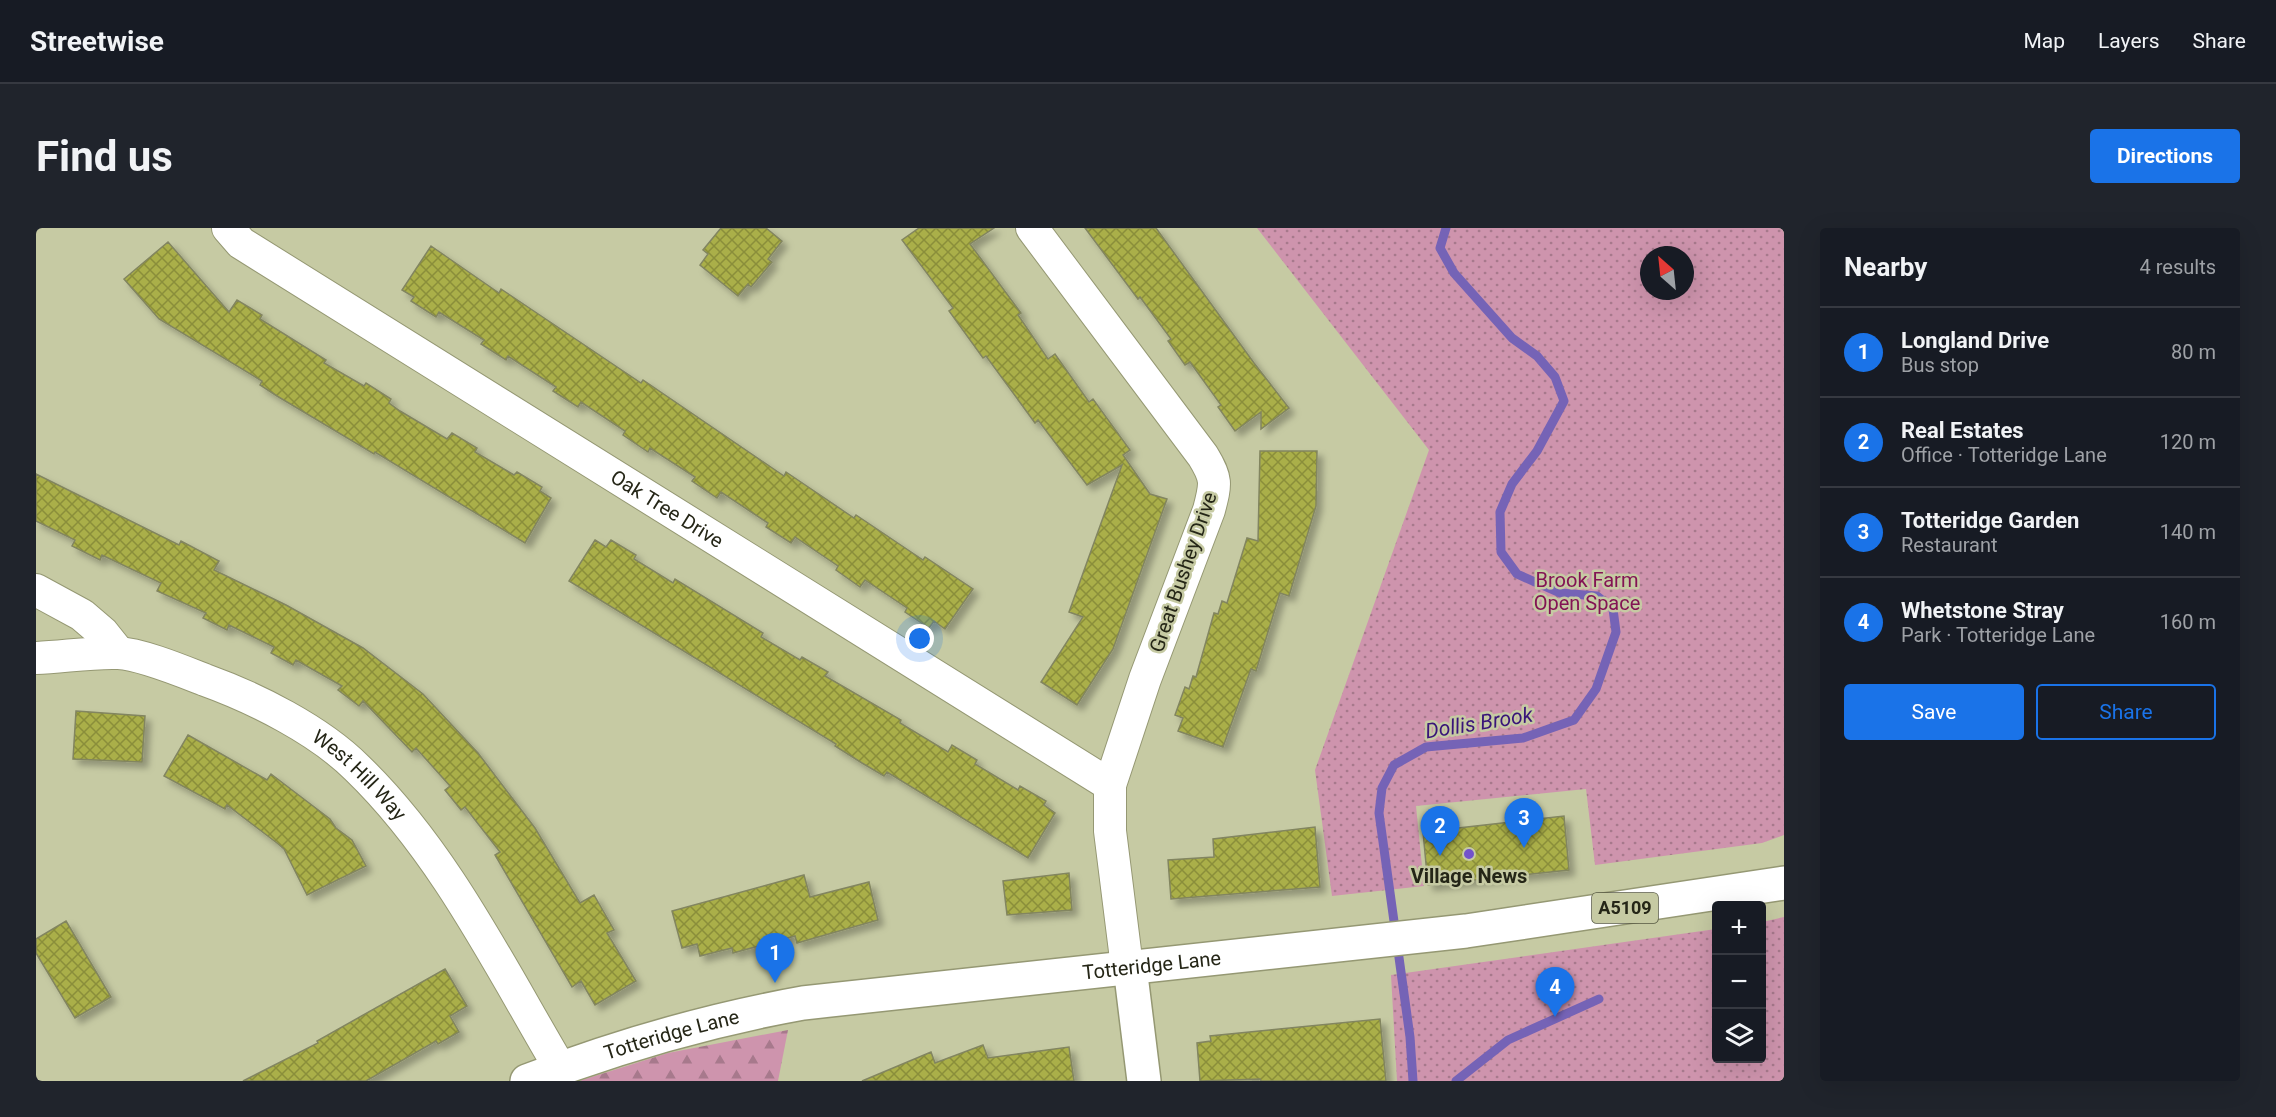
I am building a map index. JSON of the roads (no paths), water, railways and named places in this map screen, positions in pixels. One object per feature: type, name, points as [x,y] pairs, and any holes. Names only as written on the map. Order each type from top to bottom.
[{"type":"main road","name":"Totteridge Lane","points":[[527,1081],[616,1050],[737,1015],[802,1003],[1466,931],[1744,891],[1784,883]]},
{"type":"main road","points":[[1129,967],[1144,1081]]},
{"type":"street","name":"Oak Tree Drive","points":[[228,228],[241,243],[1110,785]]},
{"type":"street","name":"Great Bushey Drive","points":[[1032,228],[1214,473],[1214,492],[1209,510],[1145,679],[1110,785],[1110,831],[1129,967]]},
{"type":"street","points":[[36,590],[82,615],[103,633],[119,653]]},
{"type":"street","name":"West Hill Way","points":[[36,658],[119,653],[165,665],[223,686],[274,710],[311,732],[356,766],[397,809],[453,887],[560,1068]]},
{"type":"waterway","name":"Dollis Brook","points":[[1413,1081],[1410,1037],[1379,813],[1382,788],[1394,765],[1426,747],[1523,738],[1574,720],[1596,689],[1616,632],[1613,609],[1597,596],[1560,593],[1517,574],[1501,552],[1500,512],[1512,484],[1537,451],[1564,401],[1555,377],[1537,356],[1512,338],[1454,273],[1440,248],[1446,228]]},
{"type":"waterway","points":[[1456,1081],[1508,1040],[1599,999]]},
{"type":"place","name":"Totteridge Garden","points":[[1524,848]]},
{"type":"place","name":"Village News","points":[[1469,854]]},
{"type":"place","name":"Real Estates","points":[[1440,856]]},
{"type":"place","name":"Longland Drive","points":[[775,983]]},
{"type":"place","name":"Whetstone Stray","points":[[1555,1017]]},
{"type":"park label","name":"Brook Farm Open Space","points":[[1587,592]]}]
